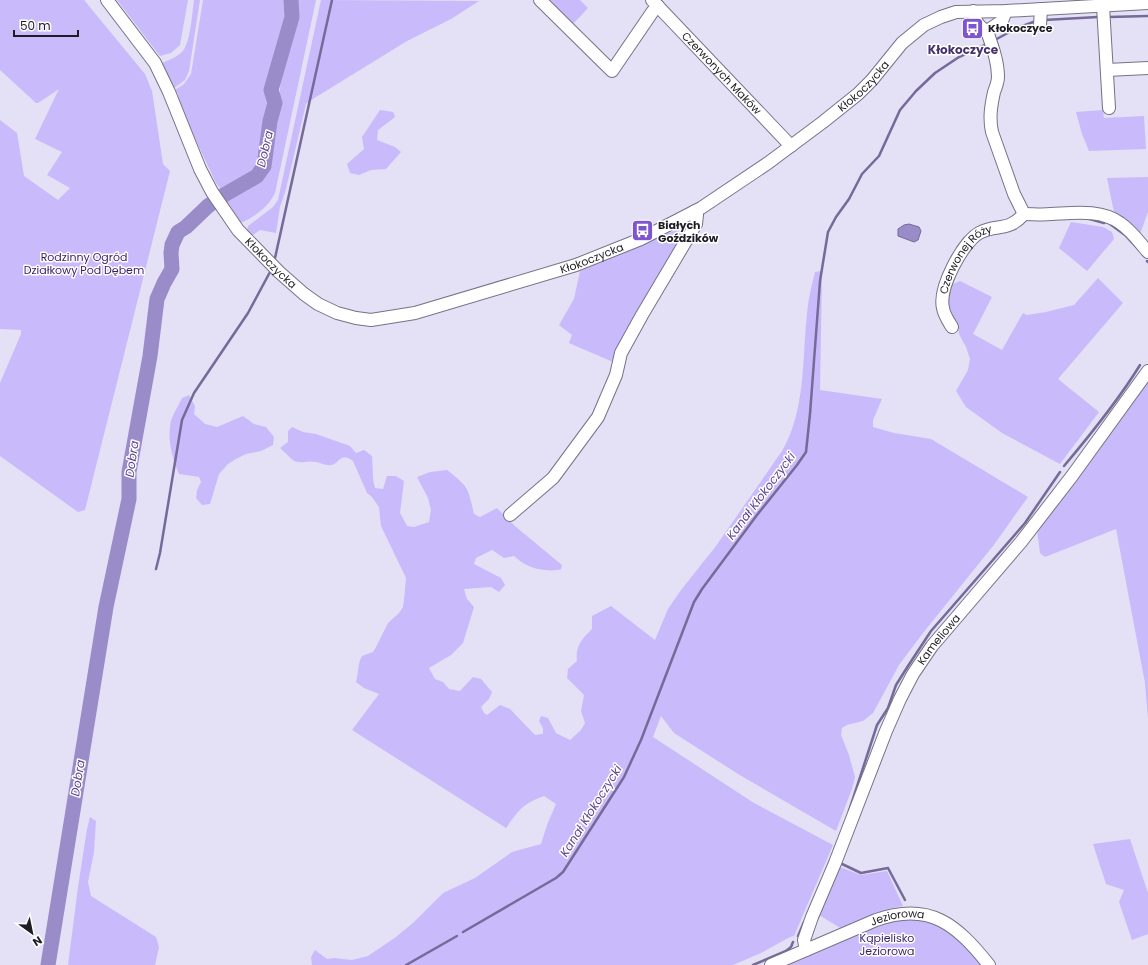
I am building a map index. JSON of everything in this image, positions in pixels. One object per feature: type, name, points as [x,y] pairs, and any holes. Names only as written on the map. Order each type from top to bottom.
[{"type":"street","name":"Kłokoczycka","points":[[107,0],[155,63],[169,92],[196,159],[212,192],[238,230],[260,254],[304,294],[318,304],[338,313],[371,320],[415,313],[576,265],[641,239],[695,211],[713,201],[791,146],[858,94],[872,80],[902,43],[924,25],[941,17],[956,12],[1148,3]]},
{"type":"street","points":[[540,0],[612,71],[653,11],[655,3]]},
{"type":"street","name":"Czerwonych Maków","points":[[655,3],[791,146]]},
{"type":"street","points":[[1103,6],[1109,108]]},
{"type":"street","points":[[1040,25],[1041,9]]},
{"type":"street","points":[[990,39],[1002,21],[1006,10]]},
{"type":"street","points":[[973,11],[974,18],[990,39],[995,54],[998,77],[991,106],[990,122],[992,132],[1007,174],[1024,214],[1072,212],[1110,217],[1120,222],[1133,234],[1148,252]]},
{"type":"street","points":[[1107,70],[1148,68]]},
{"type":"street","points":[[510,515],[552,478],[598,417],[616,375],[621,353],[696,224],[697,215],[695,211]]},
{"type":"street","name":"Czerwonej Róży","points":[[952,327],[942,308],[943,294],[946,280],[961,254],[978,233],[1014,224],[1024,214]]},
{"type":"street","name":"Kameliowa","points":[[806,950],[804,940],[812,918],[835,864],[886,731],[913,674],[932,646],[1021,542],[1072,476],[1148,371]]},
{"type":"street","name":"Jeziorowa","points":[[771,965],[890,915],[914,913],[939,919],[950,925],[989,965]]},
{"type":"green space","name":"Rodzinny Ogród Działkowy Pod Dębem","points":[[0,0],[84,0],[145,74],[152,91],[163,164],[170,171],[85,510],[78,512],[0,456],[0,383],[21,334],[21,330],[0,329],[0,120],[17,133],[24,176],[58,200],[70,188],[47,175],[62,152],[35,139],[59,89],[36,103],[0,70]]},
{"type":"green space","points":[[117,0],[188,0],[180,45],[171,53],[160,56]]},
{"type":"green space","points":[[194,0],[200,0],[189,71],[185,80],[174,88],[160,64],[177,56],[185,47],[192,20]]},
{"type":"green space","points":[[203,0],[290,0],[268,87],[270,104],[262,145],[270,147],[278,110],[281,78],[297,19],[298,0],[316,0],[275,193],[262,210],[243,222],[239,222],[220,192],[222,191],[216,183],[180,107],[178,94],[175,90],[184,84],[191,74]]},
{"type":"green space","points":[[321,0],[479,1],[451,19],[407,41],[306,104],[286,189],[280,207],[276,233],[260,230],[250,237],[246,233],[248,226],[273,207],[278,200]]},
{"type":"green space","points":[[549,0],[580,0],[588,8],[573,24]]},
{"type":"green space","points":[[380,110],[393,112],[395,117],[378,130],[377,140],[395,147],[401,152],[386,169],[371,170],[359,175],[350,173],[347,164],[364,149],[362,137]]},
{"type":"green space","points":[[1103,110],[1104,118],[1144,116],[1146,149],[1089,151],[1082,134],[1076,112]]},
{"type":"green space","points":[[1148,177],[1148,212],[1140,234],[1115,217],[1107,178]]},
{"type":"green space","points":[[1071,222],[1103,227],[1112,232],[1114,239],[1087,271],[1059,248]]},
{"type":"green space","points":[[690,224],[691,225],[634,315],[613,362],[569,343],[572,335],[559,325],[574,299],[580,271]]},
{"type":"green space","points":[[822,271],[820,390],[882,399],[873,420],[873,427],[894,433],[931,439],[1028,497],[993,546],[899,665],[873,713],[863,721],[847,725],[842,728],[841,735],[849,755],[855,777],[836,831],[738,774],[674,733],[661,716],[653,737],[754,803],[833,845],[794,936],[733,965],[312,965],[311,957],[315,950],[327,959],[334,958],[352,960],[368,956],[396,937],[414,922],[443,893],[475,878],[512,852],[541,844],[556,804],[544,796],[537,799],[522,808],[506,828],[352,730],[379,694],[364,688],[356,682],[360,659],[362,656],[373,652],[388,623],[403,607],[406,578],[381,526],[379,507],[367,493],[353,461],[346,457],[341,458],[335,464],[326,465],[313,462],[294,461],[280,448],[288,442],[288,431],[292,427],[303,432],[316,434],[350,446],[356,453],[364,450],[372,456],[375,488],[383,489],[387,476],[396,476],[404,481],[400,513],[407,526],[414,527],[429,522],[431,510],[428,498],[417,477],[430,472],[447,470],[460,480],[469,493],[474,514],[480,517],[497,508],[516,527],[562,565],[561,569],[557,570],[539,569],[525,564],[514,556],[504,558],[492,550],[476,558],[474,564],[501,578],[505,585],[499,592],[491,587],[464,589],[467,599],[474,607],[463,643],[451,655],[429,668],[435,679],[443,682],[449,689],[460,691],[473,677],[481,679],[492,692],[489,699],[481,707],[487,715],[500,705],[510,709],[535,735],[543,734],[543,728],[539,721],[541,716],[548,718],[556,733],[570,740],[581,730],[585,723],[581,711],[584,695],[567,678],[568,669],[577,661],[578,647],[585,636],[592,629],[592,616],[611,606],[655,640],[668,609],[716,546],[782,451],[790,435],[799,402],[802,384],[805,331],[811,287],[815,272]]},
{"type":"green space","points":[[1098,278],[1123,303],[1058,379],[1099,412],[1060,464],[1002,433],[966,407],[956,391],[968,370],[970,359],[948,304],[953,284],[960,281],[992,297],[973,334],[1002,350],[1023,313],[1027,315],[1074,305]]},
{"type":"green space","points":[[1148,379],[1148,719],[1145,683],[1116,529],[1045,557],[1040,553],[1037,530]]},
{"type":"green space","points":[[189,395],[195,406],[194,414],[205,424],[217,427],[243,416],[254,424],[266,427],[274,437],[273,445],[261,451],[246,454],[228,464],[219,474],[210,504],[202,505],[196,498],[197,490],[201,482],[199,477],[179,474],[171,448],[170,428],[173,415],[182,398]]},
{"type":"green space","points":[[90,817],[96,821],[94,852],[88,882],[91,896],[156,937],[159,947],[155,965],[68,965],[78,887]]},
{"type":"green space","points":[[1130,839],[1148,893],[1148,934],[1132,940],[1119,902],[1124,890],[1106,884],[1093,844]]},
{"type":"green space","points":[[840,867],[861,875],[887,871],[903,906],[888,909],[880,915],[842,929],[819,915]]},
{"type":"green space","name":"Kąpielisko Jeziorowa","points":[[901,917],[936,922],[964,943],[982,965],[781,965],[826,945]]},
{"type":"shaded area","points":[[909,224],[919,227],[921,231],[918,240],[914,242],[898,236],[898,229]]},
{"type":"waterway","name":"Dobra","points":[[48,965],[106,607],[129,499],[129,472],[150,356],[157,299],[172,269],[172,245],[178,232],[186,227],[208,206],[257,176],[264,166],[270,121],[275,103],[271,90],[292,17],[291,0]]},
{"type":"waterway","points":[[275,258],[332,0]]},
{"type":"waterway","name":"Kanał Kłokoczycki","points":[[1109,17],[1148,16]]},
{"type":"waterway","name":"Kanał Kłokoczycki","points":[[1044,20],[1098,17]]},
{"type":"waterway","name":"Kanał Kłokoczycki","points":[[993,41],[1017,28],[1036,21]]},
{"type":"waterway","name":"Kanał Kłokoczycki","points":[[463,932],[556,878],[563,872],[624,777],[641,740],[694,602],[757,515],[806,452],[820,281],[828,232],[836,217],[849,199],[862,174],[879,156],[900,110],[916,91],[935,73],[959,57],[987,44]]},
{"type":"waterway","points":[[1086,218],[1104,223]]},
{"type":"waterway","points":[[1110,224],[1125,235],[1139,250]]},
{"type":"waterway","points":[[156,569],[182,420],[194,393],[248,313],[270,272]]},
{"type":"waterway","points":[[1064,466],[1113,404],[1140,365]]},
{"type":"waterway","points":[[849,811],[877,725],[888,708],[896,685],[931,631],[1025,523],[1060,472]]},
{"type":"waterway","points":[[840,863],[861,873],[888,868],[905,900]]},
{"type":"waterway","points":[[798,936],[804,922]]},
{"type":"waterway","name":"Kanał Kłokoczycki","points":[[406,965],[457,936]]},
{"type":"waterway","points":[[753,965],[786,951],[791,947],[793,942]]},
{"type":"place","name":"Kłokoczyce","points":[[972,28]]},
{"type":"place","name":"Białych Goździków","points":[[642,231]]},
{"type":"district","name":"Kłokoczyce","points":[[963,50]]}]
